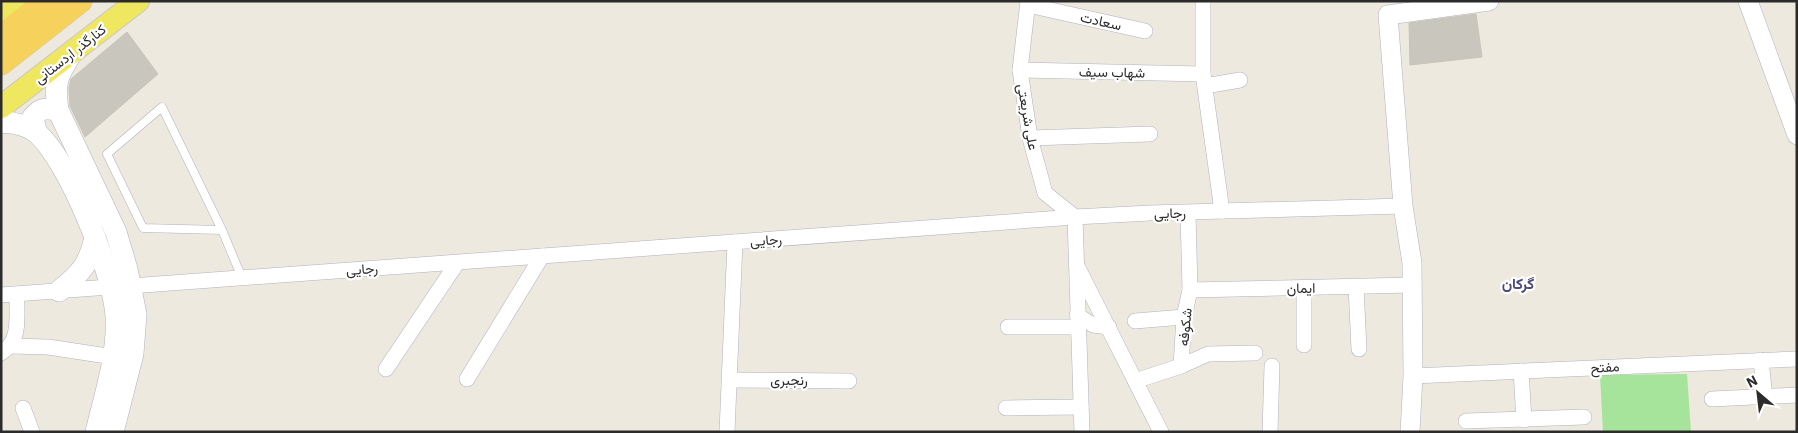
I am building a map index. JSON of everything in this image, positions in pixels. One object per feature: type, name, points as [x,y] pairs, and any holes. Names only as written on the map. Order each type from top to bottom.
[{"type":"highway","points":[[1,37],[47,1]]},
{"type":"highway","points":[[1,63],[80,1]]},
{"type":"main road","points":[[1,12],[14,1]]},
{"type":"main road","name":"کنارگذر اردستانی","points":[[1,107],[138,1]]},
{"type":"main road","points":[[71,53],[58,75],[55,91],[58,110],[116,232],[136,314],[133,354],[113,432]]},
{"type":"main road","points":[[36,131],[33,117],[38,111],[47,108],[58,110]]},
{"type":"main road","points":[[1,123],[22,125],[36,131],[52,150],[71,184],[95,237],[116,315],[114,357],[96,432]]},
{"type":"main road","points":[[59,291],[84,267],[91,256],[95,237]]},
{"type":"main road","points":[[109,288],[130,286]]},
{"type":"street","points":[[1203,1],[1204,80],[1222,211]]},
{"type":"street","points":[[1410,432],[1413,376],[1412,263],[1403,206],[1388,15],[1412,6],[1488,1]]},
{"type":"street","points":[[1748,1],[1797,136]]},
{"type":"street","name":"سعادت","points":[[1028,3],[1145,31]]},
{"type":"street","name":"علی شریعتی","points":[[1028,3],[1020,70],[1030,138],[1045,192],[1075,217]]},
{"type":"street","name":"شهاب سیف","points":[[1020,70],[1204,80],[1240,80]]},
{"type":"street","points":[[1030,138],[1150,134]]},
{"type":"street","name":"رجایی","points":[[130,286],[1075,217],[1403,206]]},
{"type":"street","name":"شکوفه","points":[[1188,212],[1190,290],[1184,317],[1181,366],[1208,354],[1255,353]]},
{"type":"street","points":[[1075,217],[1082,432]]},
{"type":"street","points":[[728,432],[735,242]]},
{"type":"street","points":[[467,379],[542,256]]},
{"type":"street","points":[[386,369],[457,263]]},
{"type":"street","points":[[1077,264],[1161,432]]},
{"type":"street","name":"ایمان","points":[[1190,290],[1412,285]]},
{"type":"street","points":[[1356,287],[1359,349]]},
{"type":"street","points":[[6,349],[16,332],[9,295],[109,288]]},
{"type":"street","points":[[1304,288],[1304,345]]},
{"type":"street","points":[[1135,321],[1184,317]]},
{"type":"street","points":[[1008,327],[1077,321],[1109,326]]},
{"type":"street","points":[[6,349],[48,347],[114,357]]},
{"type":"street","name":"مفتح","points":[[1413,376],[1797,359]]},
{"type":"street","points":[[1761,360],[1765,398]]},
{"type":"street","points":[[1135,380],[1181,366]]},
{"type":"street","points":[[1270,432],[1272,366]]},
{"type":"street","points":[[1521,371],[1524,420]]},
{"type":"street","name":"رنجبری","points":[[730,380],[849,381]]},
{"type":"street","points":[[1712,399],[1797,395]]},
{"type":"street","points":[[23,408],[32,432]]},
{"type":"street","points":[[1006,408],[1081,408]]},
{"type":"street","points":[[1466,421],[1584,417]]},
{"type":"lane","points":[[222,230],[144,228],[107,154],[162,107],[222,230],[242,278]]},
{"type":"green space","points":[[1687,374],[1691,432],[1603,432],[1600,375]]},
{"type":"building","points":[[1476,14],[1482,57],[1410,65],[1409,23]]},
{"type":"building","points":[[127,32],[158,74],[85,137],[70,106],[69,88],[71,79]]},
{"type":"district","name":"گرکان","points":[[1518,284]]}]
